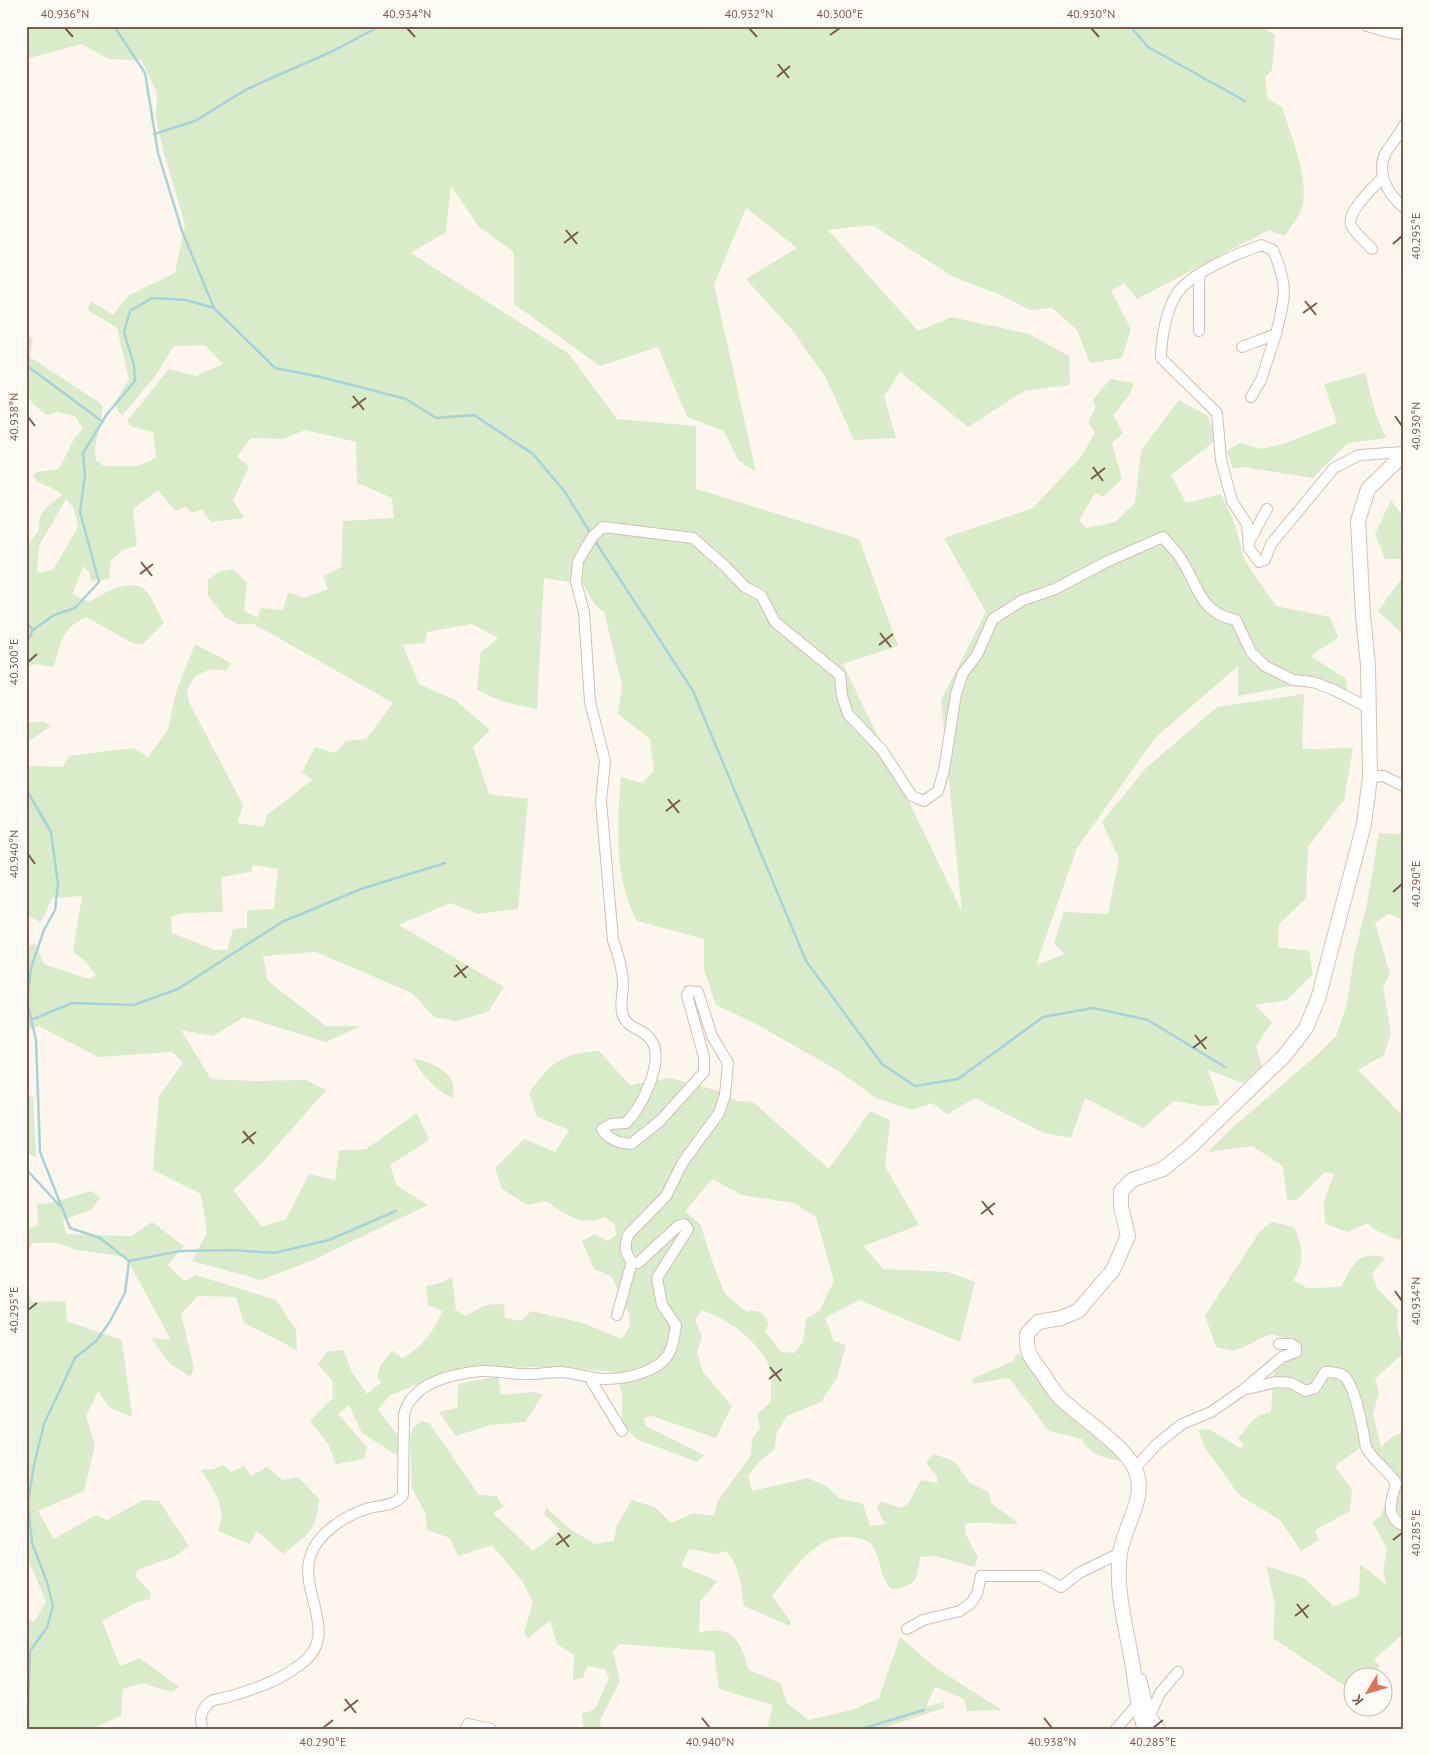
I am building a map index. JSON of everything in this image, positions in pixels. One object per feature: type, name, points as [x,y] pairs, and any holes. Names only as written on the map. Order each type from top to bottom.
[{"type":"main road","points":[[1145,1729],[1138,1705],[1131,1659],[1122,1621],[1120,1554],[1139,1492],[1139,1480],[1135,1468],[1120,1450],[1059,1397],[1026,1350],[1027,1334],[1038,1322],[1061,1318],[1078,1311],[1113,1270],[1128,1236],[1121,1207],[1121,1191],[1132,1180],[1163,1169],[1189,1148],[1285,1055],[1306,1028],[1318,999],[1364,824],[1370,776],[1369,708],[1358,521],[1368,489],[1404,453]]},
{"type":"street","points":[[1367,26],[1391,33],[1404,34]]},
{"type":"street","points":[[1403,120],[1385,154],[1382,169],[1385,186],[1392,198],[1404,208]]},
{"type":"street","points":[[1372,248],[1351,225],[1350,218],[1355,208],[1383,177]]},
{"type":"street","points":[[1251,397],[1261,380],[1276,334],[1286,288],[1282,271],[1273,250],[1261,245],[1238,254],[1182,288],[1175,296],[1161,340],[1160,358],[1218,412],[1222,460],[1232,501],[1247,524],[1248,542],[1254,557],[1259,562],[1265,560],[1271,544],[1334,468],[1359,455],[1404,453]]},
{"type":"street","points":[[1199,276],[1199,331]]},
{"type":"street","points":[[1242,347],[1276,334]]},
{"type":"street","points":[[1248,542],[1267,509]]},
{"type":"street","points":[[203,1729],[201,1722],[202,1711],[212,1700],[259,1687],[284,1676],[308,1659],[318,1641],[316,1606],[309,1586],[310,1556],[321,1539],[340,1521],[353,1513],[396,1503],[403,1495],[404,1414],[407,1402],[418,1390],[436,1381],[481,1371],[524,1374],[562,1372],[606,1379],[626,1377],[642,1372],[668,1356],[674,1343],[676,1326],[662,1305],[657,1278],[688,1229],[684,1224],[678,1226],[650,1254],[638,1263],[632,1262],[626,1255],[628,1235],[666,1196],[683,1162],[720,1113],[726,1095],[729,1072],[728,1063],[712,1036],[698,992],[689,991],[687,995],[704,1057],[704,1072],[660,1121],[631,1144],[620,1143],[606,1136],[602,1129],[611,1124],[626,1123],[637,1112],[644,1099],[655,1058],[653,1043],[643,1032],[631,1027],[625,1021],[621,1010],[624,983],[620,961],[613,940],[601,802],[605,761],[590,702],[584,612],[576,582],[578,561],[593,536],[603,528],[694,538],[725,566],[745,588],[761,595],[775,622],[840,675],[842,696],[848,714],[882,750],[912,796],[924,801],[938,792],[944,770],[956,694],[963,673],[977,655],[993,619],[1023,600],[1055,589],[1106,562],[1163,537],[1182,561],[1195,588],[1210,609],[1222,617],[1236,620],[1251,652],[1265,666],[1294,680],[1313,682],[1334,690],[1369,708]]},
{"type":"street","points":[[1370,776],[1383,776],[1404,786]]},
{"type":"street","points":[[617,1315],[632,1262]]},
{"type":"street","points":[[1135,1468],[1157,1444],[1182,1424],[1211,1412],[1243,1390],[1282,1357],[1296,1352],[1296,1347],[1291,1344],[1279,1344]]},
{"type":"street","points":[[1243,1390],[1276,1382],[1291,1383],[1306,1391],[1315,1388],[1325,1372],[1333,1372],[1344,1376],[1350,1386],[1366,1448],[1370,1455],[1390,1473],[1396,1482],[1389,1503],[1391,1516],[1396,1523],[1404,1526]]},
{"type":"street","points":[[588,1377],[622,1431]]},
{"type":"street","points":[[907,1629],[923,1620],[960,1611],[971,1603],[977,1594],[982,1576],[1041,1576],[1060,1586],[1079,1573],[1120,1554]]},
{"type":"street","points":[[1131,1659],[1141,1682],[1150,1715],[1160,1729]]},
{"type":"street","points":[[1150,1715],[1160,1693],[1178,1672]]},
{"type":"street","points":[[1116,1729],[1138,1705]]},
{"type":"street","points":[[465,1729],[468,1724],[491,1729]]},
{"type":"green space","points":[[26,26],[1260,26],[1275,35],[1272,70],[1265,77],[1268,99],[1282,107],[1295,145],[1304,189],[1300,213],[1285,236],[1269,230],[1137,299],[1124,283],[1111,291],[1131,329],[1122,358],[1090,363],[1077,330],[1052,308],[1030,310],[1001,295],[952,276],[872,225],[828,230],[918,331],[952,317],[1029,334],[1069,356],[1070,385],[1024,391],[968,427],[900,372],[884,396],[896,438],[854,440],[826,378],[792,330],[746,279],[797,248],[746,208],[714,285],[756,472],[738,460],[724,431],[687,417],[658,347],[600,366],[514,304],[514,252],[479,227],[451,186],[446,232],[411,253],[569,354],[617,419],[696,426],[696,489],[859,539],[898,646],[843,664],[962,912],[941,700],[986,612],[944,538],[1033,508],[1080,458],[1095,433],[1088,422],[1096,407],[1093,400],[1110,379],[1134,383],[1130,394],[1113,415],[1123,433],[1112,443],[1122,479],[1103,497],[1095,493],[1079,520],[1086,528],[1115,522],[1135,503],[1141,450],[1179,400],[1208,416],[1216,440],[1171,475],[1186,503],[1221,494],[1234,522],[1245,561],[1276,606],[1330,617],[1338,637],[1311,656],[1346,679],[1348,691],[1305,683],[1238,696],[1238,666],[1155,738],[1077,848],[1036,965],[1064,954],[1054,943],[1064,912],[1108,914],[1119,858],[1102,822],[1146,768],[1217,707],[1304,694],[1302,749],[1353,748],[1344,800],[1308,847],[1306,898],[1279,924],[1278,947],[1309,951],[1313,974],[1287,1000],[1255,1005],[1272,1022],[1256,1046],[1262,1066],[1243,1083],[1208,1070],[1220,1105],[1204,1106],[1174,1101],[1143,1128],[1085,1098],[1071,1138],[1044,1133],[975,1098],[947,1114],[932,1103],[912,1110],[876,1098],[837,1070],[756,1024],[716,1005],[704,969],[704,939],[637,921],[624,887],[618,832],[621,777],[642,783],[654,771],[650,739],[618,714],[622,685],[604,612],[595,605],[583,584],[544,578],[537,709],[504,702],[477,690],[481,652],[498,638],[472,624],[427,632],[425,643],[403,645],[419,684],[455,700],[490,730],[473,747],[489,794],[528,799],[518,909],[478,914],[450,903],[399,925],[504,987],[488,1012],[455,1021],[434,1017],[412,993],[316,952],[263,956],[268,981],[326,1026],[361,1026],[326,1042],[244,1017],[213,1036],[181,1030],[211,1079],[252,1081],[306,1080],[326,1090],[261,1164],[233,1190],[262,1227],[286,1219],[309,1174],[335,1180],[339,1151],[366,1149],[417,1113],[429,1140],[390,1165],[397,1186],[428,1205],[311,1261],[261,1280],[192,1261],[207,1233],[201,1194],[153,1170],[159,1097],[183,1062],[172,1052],[98,1057],[39,1026],[26,1031],[26,946],[35,944],[44,964],[89,979],[96,975],[84,960],[73,952],[82,896],[52,898],[41,922],[26,915],[26,766],[63,767],[69,756],[133,748],[148,757],[168,730],[176,692],[195,644],[231,663],[226,671],[211,669],[195,676],[187,691],[189,702],[243,805],[237,823],[264,827],[267,815],[312,780],[302,772],[315,747],[335,753],[346,741],[366,739],[393,703],[254,624],[237,624],[225,617],[208,595],[208,580],[220,571],[233,569],[247,583],[244,610],[257,618],[261,608],[283,610],[288,592],[304,598],[328,589],[323,576],[341,567],[343,521],[394,518],[392,498],[357,483],[356,442],[305,430],[283,439],[251,438],[237,457],[249,466],[233,501],[244,518],[211,522],[202,509],[192,513],[186,507],[175,511],[158,490],[133,509],[137,546],[125,549],[111,560],[109,579],[91,581],[89,572],[83,566],[73,594],[89,602],[116,588],[131,585],[138,586],[144,589],[150,596],[164,623],[143,644],[134,644],[86,617],[71,626],[63,637],[54,667],[37,664],[26,667],[26,547],[39,530],[42,513],[63,495],[37,482],[33,475],[38,472],[58,469],[75,438],[83,429],[75,416],[58,412],[46,415],[32,403],[26,392],[26,335],[33,338],[30,357],[100,403],[103,407],[95,448],[96,460],[104,466],[138,466],[156,458],[153,432],[132,427],[127,421],[169,369],[196,376],[223,364],[205,345],[174,346],[155,376],[122,416],[114,404],[129,379],[117,328],[88,310],[91,301],[113,315],[129,295],[175,273],[185,224],[163,150],[156,119],[157,92],[141,60],[109,59],[81,44],[26,59]],"holes":[[[66,499],[74,509],[78,527],[53,570],[37,573],[39,546]],[[253,865],[278,869],[274,909],[247,910],[247,928],[233,929],[227,950],[215,950],[172,933],[171,917],[182,913],[223,912],[221,877],[251,872]]]},
{"type":"green space","points":[[1365,373],[1376,415],[1386,438],[1348,443],[1313,478],[1243,467],[1233,469],[1227,451],[1240,443],[1260,449],[1283,444],[1337,423],[1324,384]]},
{"type":"green space","points":[[1391,500],[1404,517],[1404,559],[1385,559],[1375,534]]},
{"type":"green space","points":[[1404,575],[1404,635],[1378,611]]},
{"type":"green space","points":[[43,721],[51,726],[26,743],[26,723]]},
{"type":"green space","points":[[1379,833],[1404,834],[1404,920],[1388,914],[1375,923],[1390,974],[1383,987],[1391,1033],[1384,1055],[1358,1070],[1404,1117],[1404,1235],[1398,1240],[1373,1229],[1368,1223],[1348,1232],[1325,1224],[1324,1202],[1334,1174],[1325,1172],[1296,1201],[1287,1199],[1283,1166],[1252,1146],[1208,1152],[1232,1128],[1317,1055],[1336,1036],[1347,1004],[1354,956],[1367,904]]},
{"type":"green space","points":[[599,1051],[630,1085],[670,1078],[719,1091],[737,1101],[753,1102],[829,1169],[870,1111],[890,1120],[885,1166],[919,1225],[864,1246],[883,1269],[948,1272],[975,1282],[960,1342],[859,1300],[825,1318],[834,1341],[846,1345],[837,1378],[821,1402],[787,1416],[777,1432],[774,1450],[759,1462],[748,1476],[752,1491],[808,1478],[826,1486],[839,1498],[863,1504],[870,1526],[885,1524],[877,1508],[880,1501],[900,1508],[908,1504],[921,1480],[937,1483],[937,1476],[926,1463],[934,1454],[954,1461],[970,1483],[989,1492],[991,1503],[1019,1524],[965,1524],[965,1533],[978,1557],[974,1567],[936,1556],[920,1557],[918,1572],[914,1581],[906,1586],[891,1589],[884,1578],[877,1555],[871,1544],[861,1539],[843,1537],[831,1539],[819,1545],[809,1554],[772,1596],[791,1622],[790,1626],[744,1606],[737,1569],[725,1551],[716,1554],[689,1549],[681,1566],[717,1581],[700,1602],[699,1633],[720,1631],[733,1637],[742,1651],[749,1670],[780,1683],[787,1703],[808,1720],[855,1709],[879,1698],[900,1637],[936,1668],[1002,1710],[967,1711],[964,1699],[935,1687],[926,1707],[943,1702],[944,1708],[880,1729],[767,1729],[773,1705],[719,1689],[714,1651],[619,1644],[613,1652],[620,1681],[600,1720],[601,1729],[584,1729],[582,1714],[595,1709],[609,1678],[605,1669],[587,1666],[583,1678],[573,1680],[574,1655],[557,1644],[550,1621],[528,1638],[524,1632],[533,1602],[522,1581],[492,1545],[458,1556],[450,1538],[427,1530],[425,1512],[412,1489],[410,1438],[413,1427],[422,1421],[430,1424],[479,1495],[497,1496],[503,1507],[493,1513],[533,1551],[560,1530],[544,1514],[546,1508],[570,1529],[595,1544],[614,1541],[617,1525],[632,1500],[655,1507],[671,1523],[693,1513],[714,1516],[718,1501],[751,1455],[752,1440],[760,1427],[757,1414],[771,1402],[771,1380],[768,1364],[754,1343],[730,1323],[702,1310],[695,1320],[702,1338],[697,1352],[703,1372],[732,1406],[716,1438],[652,1416],[644,1418],[646,1426],[704,1455],[697,1462],[636,1439],[622,1424],[622,1393],[616,1372],[554,1367],[460,1368],[390,1395],[378,1410],[399,1437],[398,1456],[362,1433],[349,1405],[338,1414],[367,1447],[364,1459],[336,1464],[328,1444],[310,1421],[333,1398],[332,1380],[318,1365],[326,1352],[343,1350],[352,1372],[367,1394],[381,1382],[377,1377],[380,1366],[392,1350],[402,1358],[408,1355],[421,1345],[436,1325],[442,1311],[428,1305],[426,1286],[441,1283],[452,1277],[456,1310],[466,1316],[485,1305],[504,1304],[505,1318],[521,1321],[531,1311],[583,1323],[622,1339],[630,1326],[629,1314],[612,1277],[594,1269],[582,1241],[595,1234],[607,1241],[616,1235],[615,1225],[605,1217],[588,1221],[574,1218],[546,1201],[527,1205],[502,1189],[495,1168],[524,1139],[555,1152],[569,1130],[537,1117],[529,1093],[551,1067],[566,1057]],"holes":[[[712,1179],[742,1195],[794,1203],[816,1217],[834,1281],[820,1310],[806,1319],[803,1342],[794,1353],[781,1352],[765,1331],[769,1324],[763,1315],[755,1311],[747,1312],[726,1294],[716,1272],[701,1225],[685,1211]]]},
{"type":"green space","points":[[414,1059],[430,1063],[446,1073],[453,1083],[453,1098],[431,1082],[420,1070]]},
{"type":"green space","points":[[26,1096],[33,1097],[36,1157],[26,1153]]},
{"type":"green space","points":[[92,1191],[100,1198],[91,1210],[63,1220],[66,1234],[132,1236],[152,1222],[184,1246],[168,1265],[184,1281],[196,1275],[276,1300],[296,1330],[297,1350],[244,1323],[236,1297],[198,1296],[181,1314],[194,1368],[190,1377],[169,1363],[152,1338],[171,1340],[126,1257],[77,1250],[58,1243],[33,1243],[26,1252],[26,1230],[38,1225],[37,1204],[58,1201]]},
{"type":"green space","points":[[1272,1222],[1294,1227],[1301,1247],[1301,1260],[1300,1267],[1293,1280],[1307,1288],[1341,1287],[1357,1261],[1369,1256],[1385,1258],[1372,1274],[1377,1288],[1398,1310],[1397,1327],[1404,1352],[1375,1379],[1379,1393],[1373,1414],[1381,1447],[1392,1437],[1404,1432],[1404,1633],[1374,1659],[1380,1666],[1379,1668],[1342,1668],[1342,1684],[1273,1638],[1275,1605],[1266,1566],[1304,1578],[1334,1607],[1359,1595],[1360,1564],[1387,1585],[1383,1572],[1387,1548],[1372,1522],[1381,1516],[1396,1474],[1373,1455],[1360,1448],[1335,1466],[1352,1490],[1350,1511],[1315,1530],[1319,1540],[1301,1551],[1280,1520],[1239,1495],[1205,1448],[1198,1430],[1209,1429],[1240,1448],[1244,1446],[1238,1438],[1255,1419],[1271,1412],[1274,1368],[1299,1347],[1279,1336],[1272,1335],[1235,1350],[1216,1347],[1205,1316],[1260,1231]]},
{"type":"green space","points":[[26,1286],[32,1302],[65,1301],[68,1322],[122,1340],[132,1417],[109,1407],[98,1391],[86,1416],[95,1445],[84,1491],[38,1511],[54,1539],[96,1515],[107,1520],[143,1500],[159,1501],[189,1546],[176,1556],[137,1570],[136,1577],[151,1593],[150,1599],[137,1602],[102,1621],[120,1666],[140,1658],[179,1687],[172,1692],[141,1683],[123,1689],[121,1716],[91,1729],[26,1729],[26,1619],[34,1622],[46,1602],[29,1561],[26,1563]]},
{"type":"green space","points":[[1017,1354],[1025,1356],[1117,1453],[1122,1462],[1094,1453],[1085,1445],[1082,1439],[1049,1431],[1011,1380],[1006,1378],[973,1384],[972,1379],[1013,1361]]},
{"type":"green space","points":[[498,1376],[501,1395],[534,1392],[543,1395],[525,1422],[490,1425],[456,1436],[439,1412],[457,1408],[458,1384]]},
{"type":"green space","points":[[224,1465],[231,1472],[244,1466],[251,1476],[267,1467],[283,1480],[298,1477],[319,1499],[316,1519],[305,1537],[283,1554],[257,1531],[249,1544],[218,1531],[221,1514],[218,1499],[201,1470],[213,1469]]},
{"type":"waterway","points":[[114,26],[145,73],[158,153],[182,231],[214,308],[275,368],[321,377],[406,399],[436,418],[474,415],[533,454],[565,492],[591,534]]},
{"type":"waterway","points":[[154,134],[195,121],[247,89],[333,51],[380,26]]},
{"type":"waterway","points":[[1130,26],[1148,47],[1245,101]]},
{"type":"waterway","points":[[26,644],[33,630],[54,615],[75,608],[99,582],[80,512],[85,475],[83,453],[107,414],[135,381],[134,365],[124,332],[130,311],[152,298],[186,300],[214,308]]},
{"type":"waterway","points":[[26,365],[103,422]]},
{"type":"waterway","points":[[595,541],[693,691],[806,961],[882,1064],[915,1086],[958,1079],[1043,1017],[1093,1008],[1148,1020],[1225,1067]]},
{"type":"waterway","points":[[26,622],[33,630]]},
{"type":"waterway","points":[[26,789],[51,832],[58,884],[55,910],[44,930],[31,968],[27,1001],[36,1040],[40,1152],[70,1228],[100,1238],[129,1261],[125,1293],[109,1323],[96,1341],[75,1358],[44,1424],[34,1465],[28,1503],[32,1543],[47,1582],[53,1606],[47,1627],[30,1651],[29,1729]]},
{"type":"waterway","points":[[31,1020],[72,1003],[133,1005],[178,989],[282,922],[361,889],[445,863]]},
{"type":"waterway","points":[[26,1169],[60,1206]]},
{"type":"waterway","points":[[129,1261],[180,1251],[233,1250],[274,1253],[329,1240],[396,1211]]},
{"type":"waterway","points":[[861,1729],[924,1710]]}]
